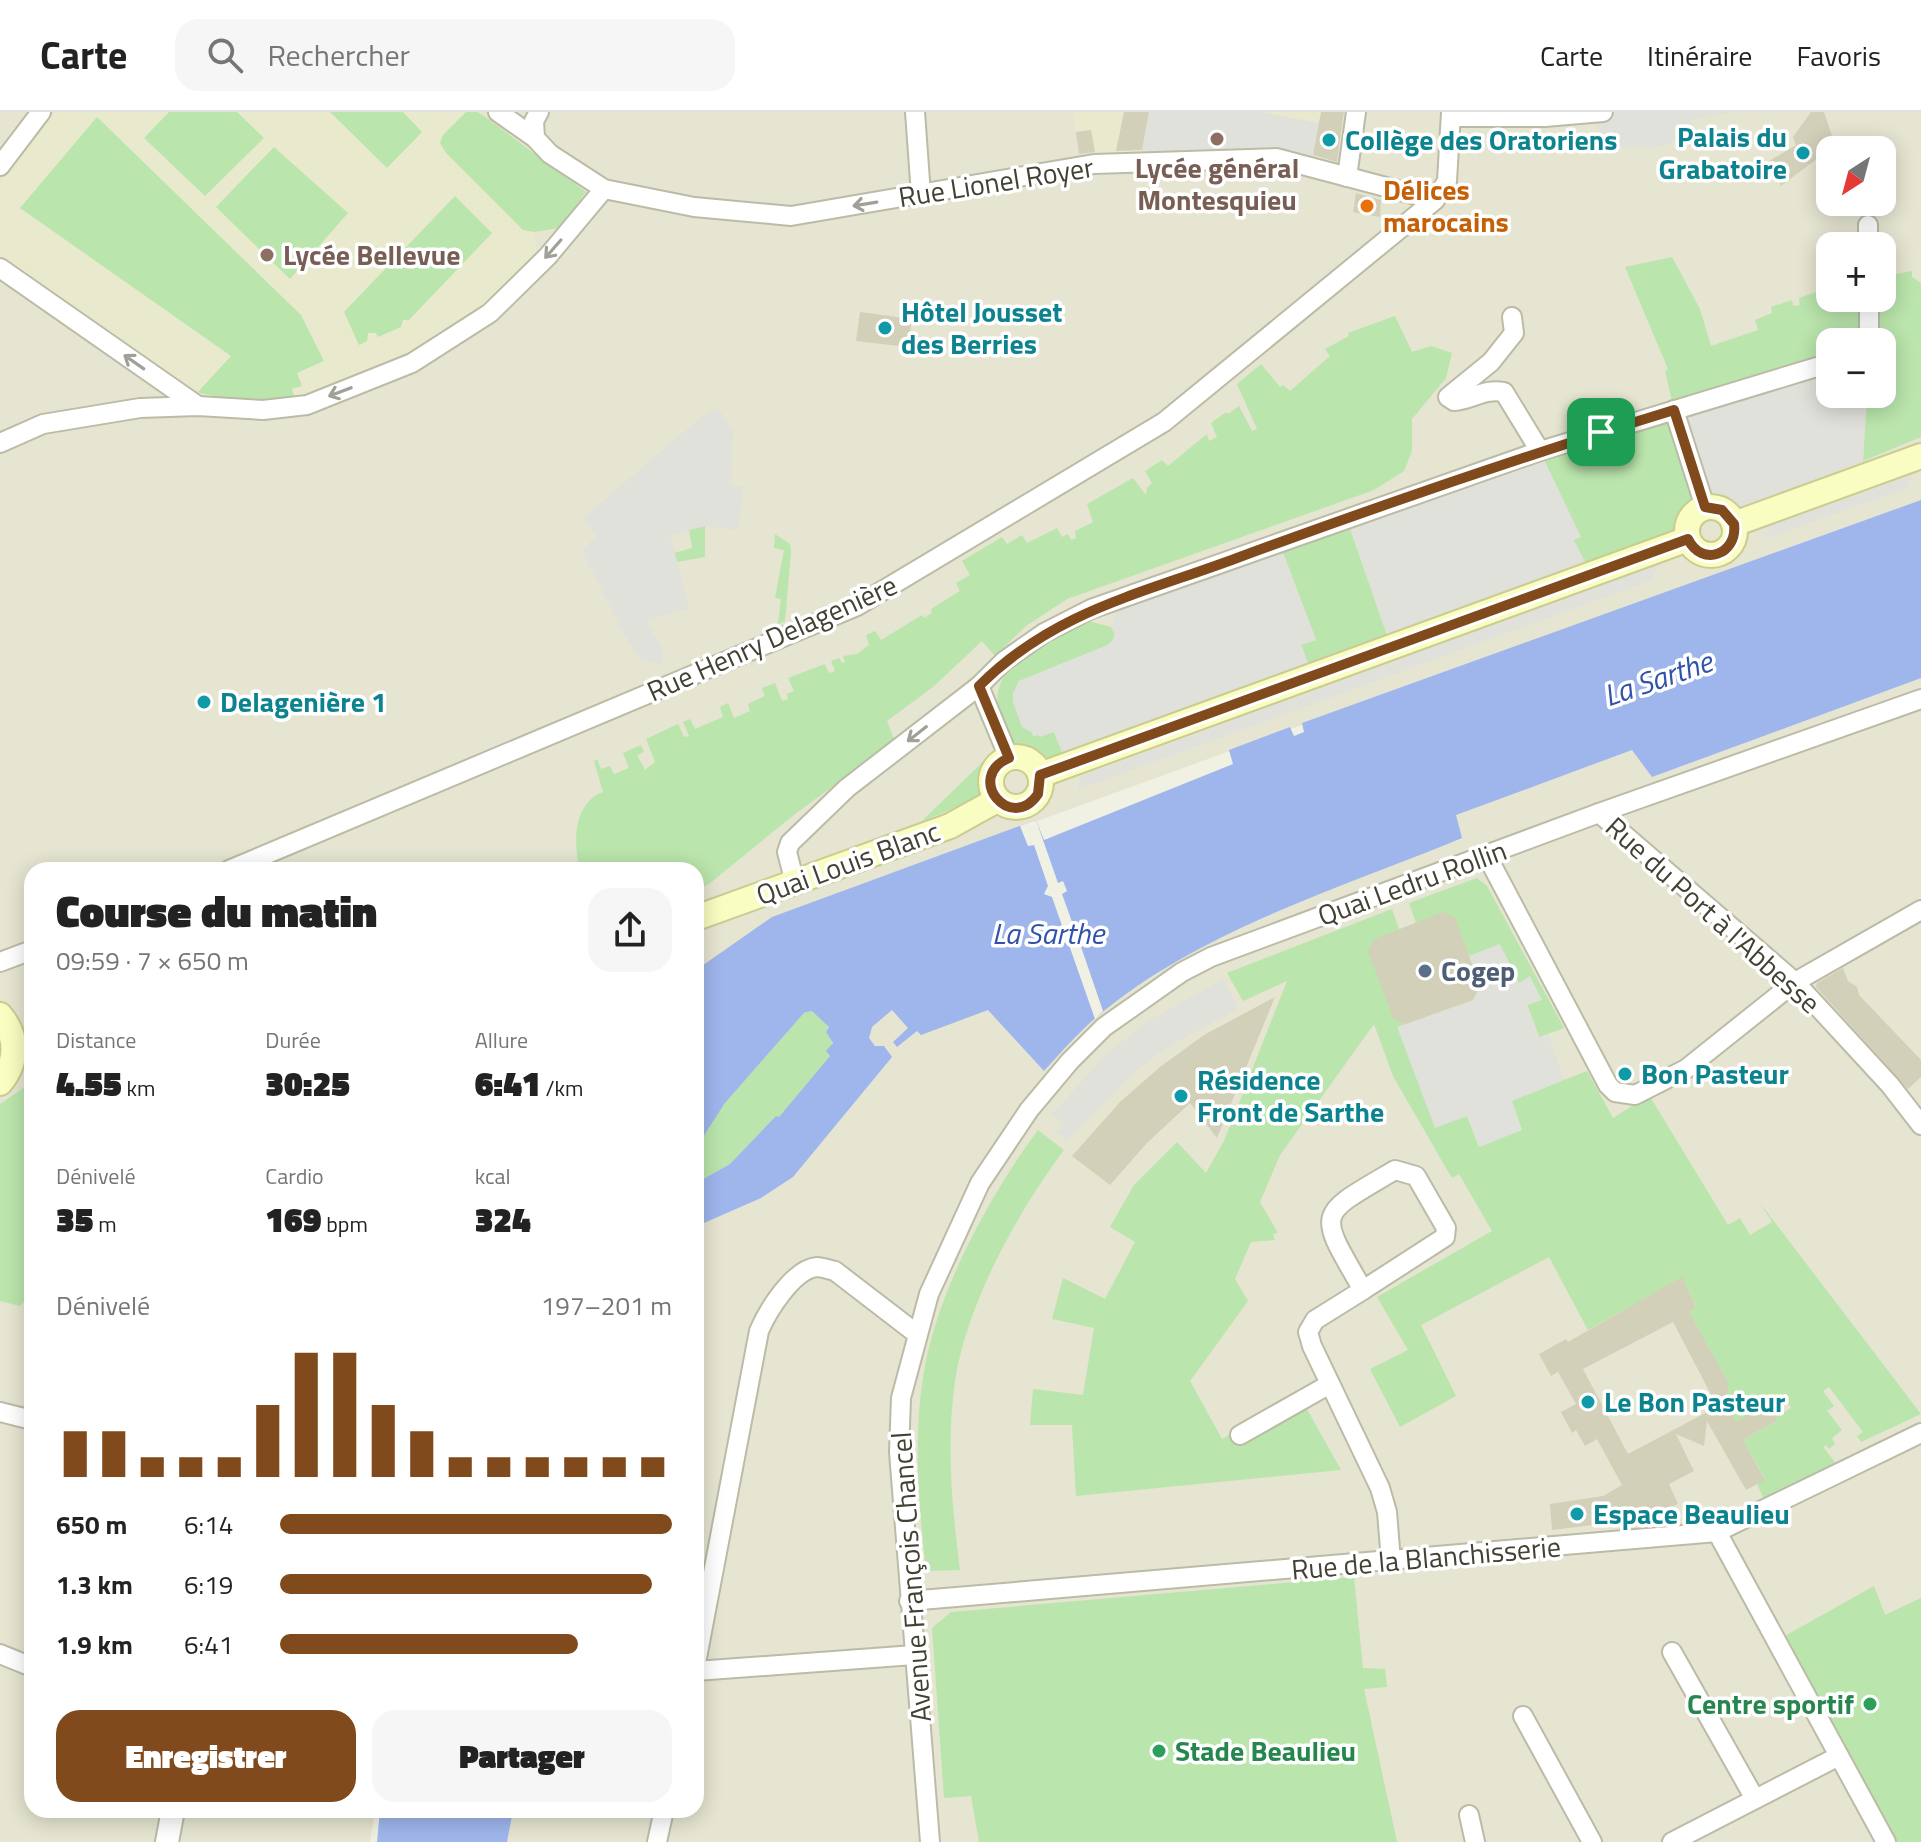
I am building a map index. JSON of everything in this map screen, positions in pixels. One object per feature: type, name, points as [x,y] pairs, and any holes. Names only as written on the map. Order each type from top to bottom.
[{"type":"main road","points":[[1734,524],[1921,456]]},
{"type":"main road","points":[[1705,507],[1722,510],[1734,524],[1734,539],[1719,554],[1698,552],[1688,539],[1689,520],[1705,507]]},
{"type":"main road","points":[[997,800],[991,790],[991,776],[997,765],[1009,758],[1031,762],[1040,775],[1688,539]]},
{"type":"main road","name":"Quai Louis Blanc","points":[[704,915],[957,823],[997,800],[1010,807],[1029,804],[1040,788],[1040,775]]},
{"type":"main road","points":[[3,1019],[24,1032]]},
{"type":"main road","points":[[0,1083],[14,1056],[14,1042],[3,1019]]},
{"type":"main road","points":[[0,1083],[24,1071]]},
{"type":"street","points":[[0,166],[41,112]]},
{"type":"street","points":[[0,443],[43,424],[156,406],[263,410],[307,405],[412,363],[490,313],[548,256],[604,189],[550,154],[535,138],[498,112]]},
{"type":"street","points":[[535,138],[534,121],[539,112]]},
{"type":"street","points":[[915,112],[921,195]]},
{"type":"street","points":[[1347,177],[1356,112]]},
{"type":"street","points":[[1435,200],[1447,181],[1451,114],[1545,117],[1603,112]]},
{"type":"street","name":"Rue Lionel Royer","points":[[604,189],[694,207],[791,216],[1107,164],[1276,158],[1435,200]]},
{"type":"street","name":"Rue Henry Delagenière","points":[[248,862],[857,606],[1164,422],[1435,200]]},
{"type":"street","points":[[1868,225],[1868,232]]},
{"type":"street","points":[[0,268],[198,406]]},
{"type":"street","points":[[1512,317],[1514,333],[1491,362],[1448,397],[1463,401],[1481,392],[1504,392],[1540,451]]},
{"type":"street","points":[[795,883],[787,852],[797,834],[847,788],[979,686],[1004,661],[1044,633],[1091,609],[1540,451],[1816,367]]},
{"type":"street","points":[[1674,410],[1705,507]]},
{"type":"street","points":[[979,686],[1009,758]]},
{"type":"street","name":"Quai Ledru Rollin","points":[[980,1183],[1029,1110],[1070,1061],[1104,1027],[1182,972],[1211,957],[1599,813],[1921,699]]},
{"type":"street","name":"Rue du Port à l'Abbesse","points":[[1599,813],[1795,982],[1890,1085],[1921,1125]]},
{"type":"street","points":[[1487,856],[1608,1085],[1615,1092],[1635,1095],[1686,1069],[1795,982],[1921,910]]},
{"type":"street","points":[[0,973],[16,956]]},
{"type":"street","points":[[1363,1290],[1330,1233],[1333,1212],[1340,1203],[1395,1170],[1416,1176],[1446,1228],[1445,1237],[1363,1290],[1315,1320],[1308,1332],[1380,1488],[1387,1512],[1391,1561]]},
{"type":"street","name":"Avenue François Chancel","points":[[930,1842],[899,1452],[901,1398],[917,1334],[945,1254],[980,1183]]},
{"type":"street","points":[[704,1623],[759,1331],[769,1307],[806,1270],[819,1267],[835,1271],[917,1334]]},
{"type":"street","points":[[1240,1435],[1330,1384]]},
{"type":"street","points":[[0,1412],[24,1418]]},
{"type":"street","name":"Rue de la Blanchisserie","points":[[909,1601],[1717,1532],[1921,1433]]},
{"type":"street","points":[[1717,1532],[1886,1842]]},
{"type":"street","points":[[1672,1652],[1755,1799]]},
{"type":"street","points":[[0,1654],[24,1664]]},
{"type":"street","points":[[704,1670],[914,1655]]},
{"type":"street","points":[[1523,1716],[1592,1842]]},
{"type":"street","points":[[1672,1842],[1839,1756]]},
{"type":"street","points":[[1469,1815],[1475,1842]]},
{"type":"street","points":[[167,1842],[172,1818]]},
{"type":"street","points":[[657,1842],[662,1818]]},
{"type":"shaded area","points":[[0,112],[1921,112],[1921,500],[773,917],[704,964],[704,862],[24,862],[24,1818],[374,1818],[370,1842],[0,1842]]},
{"type":"shaded area","name":"Lycée Bellevue","points":[[55,112],[477,112],[574,183],[534,232],[537,253],[485,305],[413,350],[306,395],[265,401],[211,396],[183,387],[0,258],[0,184]]},
{"type":"shaded area","name":"Lycée général Montesquieu","points":[[1073,112],[1346,112],[1337,163],[1271,147],[1229,146],[1095,154],[1091,130],[1076,132]]},
{"type":"shaded area","points":[[1149,112],[1261,112],[1319,123],[1313,156],[1271,147],[1142,151]]},
{"type":"shaded area","points":[[1596,113],[1727,113],[1690,120],[1697,132],[1660,147],[1616,147],[1599,134]]},
{"type":"shaded area","points":[[1816,367],[1816,408],[1866,408],[1863,461],[1727,513],[1711,507],[1674,410]]},
{"type":"shaded area","points":[[719,409],[733,433],[731,486],[743,487],[738,530],[705,526],[670,535],[689,608],[646,621],[662,649],[663,665],[639,658],[618,623],[582,550],[597,536],[584,517],[703,416]]},
{"type":"shaded area","points":[[1540,451],[1581,537],[1574,540],[1586,564],[1387,635],[1346,517]]},
{"type":"shaded area","points":[[1912,475],[1907,488],[1764,539],[1770,526]]},
{"type":"shaded area","points":[[1279,542],[1316,640],[1301,645],[1309,666],[1063,754],[1054,732],[1040,737],[1022,727],[1013,702],[1013,693],[1019,681],[1110,644],[1115,635],[1111,627],[1122,596]]},
{"type":"shaded area","points":[[1657,565],[1652,580],[1077,790],[1081,776]]},
{"type":"shaded area","points":[[1921,588],[1921,1842],[443,1842],[447,1818],[704,1818],[704,1054]]},
{"type":"shaded area","points":[[1500,944],[1519,983],[1530,976],[1542,1000],[1527,1005],[1539,1037],[1548,1034],[1564,1080],[1512,1101],[1522,1130],[1480,1147],[1467,1116],[1435,1128],[1397,1027],[1473,1000],[1480,986],[1469,956]]},
{"type":"shaded area","points":[[1224,979],[1238,1009],[1164,1049],[1129,1077],[1067,1140],[1056,1132],[1064,1124],[1052,1114],[1108,1053],[1148,1021]]},
{"type":"green space","points":[[169,112],[237,112],[264,138],[205,196],[144,138]]},
{"type":"green space","points":[[330,112],[403,112],[422,132],[387,168]]},
{"type":"green space","points":[[466,112],[484,116],[586,192],[559,228],[534,232],[523,230],[446,153],[440,143],[443,135]]},
{"type":"green space","points":[[97,117],[301,315],[324,361],[297,373],[302,386],[292,389],[294,396],[246,400],[198,392],[231,356],[20,208]]},
{"type":"green space","points":[[274,147],[348,213],[290,279],[216,207]]},
{"type":"green space","points":[[455,196],[492,233],[409,320],[403,320],[401,327],[378,337],[376,333],[368,333],[367,341],[359,345],[344,312]]},
{"type":"green space","points":[[1672,257],[1700,309],[1711,346],[1758,330],[1755,320],[1772,313],[1771,307],[1792,300],[1793,306],[1800,305],[1799,298],[1816,292],[1816,312],[1896,312],[1896,274],[1912,271],[1912,277],[1921,283],[1921,437],[1863,461],[1866,408],[1896,408],[1896,328],[1816,328],[1816,379],[1692,516],[1686,529],[1586,564],[1573,540],[1580,537],[1540,451],[1674,409],[1665,371],[1668,369],[1625,267]]},
{"type":"green space","points":[[1395,316],[1412,352],[1431,346],[1452,353],[1446,378],[1412,419],[1412,451],[1404,471],[1374,490],[1067,599],[1026,626],[995,656],[982,641],[933,687],[887,721],[895,741],[795,814],[709,884],[704,886],[704,862],[579,862],[576,836],[581,814],[593,797],[603,792],[594,761],[597,759],[601,769],[610,766],[614,774],[629,768],[623,753],[641,745],[644,752],[637,755],[645,770],[655,762],[646,739],[678,724],[684,737],[689,736],[683,722],[690,719],[695,729],[723,717],[720,707],[728,703],[734,718],[750,711],[748,704],[765,696],[762,688],[775,683],[782,701],[788,699],[787,694],[794,691],[788,678],[825,664],[829,673],[835,671],[831,661],[839,658],[842,663],[845,662],[843,656],[857,654],[869,645],[866,635],[875,631],[881,640],[922,615],[924,618],[932,613],[931,609],[960,591],[956,583],[970,575],[962,561],[1002,537],[1007,544],[1022,535],[1027,543],[1057,528],[1062,537],[1068,534],[1071,540],[1076,538],[1075,531],[1093,522],[1087,504],[1133,478],[1146,495],[1152,483],[1145,471],[1162,460],[1168,466],[1207,434],[1209,441],[1217,437],[1211,423],[1226,412],[1228,414],[1239,406],[1252,431],[1257,429],[1237,384],[1261,364],[1280,387],[1283,385],[1290,391],[1330,356],[1325,349],[1349,336],[1348,333]]},
{"type":"green space","points":[[1346,517],[1387,635],[1309,666],[1301,645],[1316,640],[1279,542]]},
{"type":"green space","points":[[705,526],[705,557],[677,562],[674,553],[692,548],[689,530]]},
{"type":"green space","points":[[775,534],[790,544],[791,552],[785,621],[778,624],[781,599],[775,598],[784,550],[774,548]]},
{"type":"green space","points":[[1088,621],[1111,627],[1115,632],[1113,640],[1106,646],[1019,681],[1033,736],[1054,732],[1063,754],[1046,758],[1031,756],[1020,750],[1004,728],[997,701],[999,688],[1004,677],[1021,660]]},
{"type":"green space","points":[[991,754],[983,770],[980,794],[970,802],[922,821]]},
{"type":"green space","points":[[1477,878],[1487,886],[1564,1028],[1539,1037],[1527,1004],[1542,999],[1416,923],[1409,903]]},
{"type":"green space","points":[[1392,909],[1399,929],[1394,1020],[1406,1024],[1397,1027],[1467,1116],[1479,1147],[1511,1101],[1587,1071],[1613,1118],[1649,1095],[1728,1225],[1740,1218],[1750,1235],[1772,1222],[1760,1203],[1921,1414],[1861,1442],[1857,1436],[1863,1432],[1829,1387],[1823,1391],[1834,1406],[1827,1411],[1842,1430],[1832,1438],[1835,1444],[1829,1449],[1826,1445],[1823,1447],[1838,1466],[1765,1501],[1757,1484],[1765,1479],[1743,1440],[1776,1422],[1775,1418],[1791,1408],[1786,1398],[1736,1422],[1723,1400],[1728,1394],[1728,1382],[1689,1311],[1696,1306],[1682,1278],[1588,1330],[1549,1257],[1421,1325],[1456,1396],[1400,1427],[1370,1369],[1408,1350],[1377,1297],[1492,1231],[1459,1174],[1452,1178],[1393,1076],[1374,1024],[1280,1155],[1260,1202],[1278,1233],[1273,1234],[1275,1240],[1251,1242],[1235,1279],[1248,1301],[1190,1381],[1222,1439],[1299,1395],[1341,1470],[1076,1496],[1072,1425],[1030,1425],[1033,1389],[1083,1395],[1094,1328],[1052,1319],[1063,1278],[1105,1299],[1135,1242],[1110,1227],[1134,1185],[1177,1142],[1206,1173],[1224,1141],[1287,981],[1243,1001],[1227,973]]},
{"type":"green space","points":[[812,1011],[823,1019],[832,1042],[831,1055],[779,1118],[776,1116],[730,1164],[704,1179],[704,1136],[725,1103],[804,1013]]},
{"type":"green space","points":[[24,1088],[24,1302],[20,1306],[0,1301],[0,1104]]},
{"type":"green space","points":[[1038,1130],[1064,1150],[1029,1202],[996,1260],[970,1321],[955,1381],[951,1476],[960,1570],[926,1571],[918,1450],[920,1401],[930,1345],[952,1279],[967,1247],[1001,1185]]},
{"type":"green space","name":"Stade Beaulieu","points":[[1354,1577],[1363,1668],[1385,1669],[1387,1687],[1364,1689],[1397,1842],[979,1842],[971,1796],[944,1798],[932,1628],[951,1612]]},
{"type":"green space","name":"Centre sportif","points":[[1874,1586],[1885,1615],[1921,1598],[1921,1842],[1895,1842],[1783,1637]]},
{"type":"water","name":"La Sarthe","points":[[1921,500],[1921,678],[1652,777],[1632,750],[1456,815],[1462,838],[1234,931],[1148,979],[1092,1022],[1044,1071],[988,1010],[921,1035],[917,1031],[897,1047],[893,1042],[908,1028],[892,1010],[872,1027],[869,1038],[875,1046],[884,1046],[892,1057],[793,1177],[761,1198],[704,1223],[704,1179],[730,1164],[776,1116],[779,1117],[830,1056],[826,1051],[833,1043],[826,1032],[829,1027],[812,1011],[804,1013],[725,1103],[704,1136],[704,964],[772,917],[1036,820],[1044,840],[1233,764],[1229,750],[1290,727],[1294,736],[1304,732],[1302,723]]},
{"type":"water","points":[[379,1818],[512,1818],[507,1842],[377,1842]]},
{"type":"pier","points":[[1036,820],[1058,883],[1063,881],[1067,891],[1062,894],[1076,933],[1081,936],[1079,941],[1103,1011],[1095,1019],[1069,945],[1062,941],[1066,937],[1052,897],[1044,894],[1048,886],[1034,845],[1028,846],[1020,826]]},
{"type":"building","points":[[1124,112],[1149,112],[1142,150],[1116,151]]},
{"type":"building","name":"Collège des Oratoriens","points":[[1321,112],[1344,112],[1337,162],[1313,155]]},
{"type":"building","name":"Palais du Grabatoire","points":[[1811,112],[1824,112],[1832,136],[1816,136],[1816,159],[1781,186],[1769,161],[1796,145],[1793,137]]},
{"type":"building","points":[[1091,130],[1095,152],[1079,154],[1076,132]]},
{"type":"building","name":"Délices marocains","points":[[1356,193],[1381,200],[1380,217],[1353,212]]},
{"type":"building","name":"Hôtel Jousset des Berries","points":[[860,312],[912,319],[908,347],[856,341]]},
{"type":"building","name":"Cogep","points":[[1443,912],[1455,918],[1480,986],[1473,1000],[1406,1024],[1394,1020],[1368,951],[1374,939]]},
{"type":"building","points":[[1843,968],[1859,995],[1921,1060],[1921,1077],[1908,1089],[1816,987],[1817,983]]},
{"type":"building","name":"Résidence Front de Sarthe","points":[[1275,997],[1217,1138],[1190,1103],[1147,1143],[1110,1185],[1072,1156],[1120,1102],[1160,1067],[1204,1035]]},
{"type":"building","name":"Le Bon Pasteur","points":[[1682,1277],[1696,1307],[1689,1311],[1728,1382],[1728,1394],[1717,1406],[1673,1322],[1583,1369],[1628,1454],[1726,1402],[1736,1422],[1767,1405],[1782,1414],[1775,1418],[1777,1421],[1743,1440],[1765,1480],[1746,1490],[1707,1421],[1704,1446],[1676,1434],[1694,1471],[1669,1484],[1678,1504],[1650,1518],[1552,1530],[1550,1504],[1603,1496],[1622,1485],[1597,1439],[1585,1446],[1576,1430],[1572,1433],[1561,1412],[1576,1404],[1558,1372],[1551,1376],[1539,1354],[1566,1339],[1568,1342]]},
{"type":"place","name":"Lycée général Montesquieu","points":[[1217,139]]},
{"type":"place","name":"Collège des Oratoriens","points":[[1329,140]]},
{"type":"place","name":"Palais du Grabatoire","points":[[1803,153]]},
{"type":"place","name":"Délices marocains","points":[[1367,206]]},
{"type":"place","name":"Lycée Bellevue","points":[[267,255]]},
{"type":"place","name":"Hôtel Jousset des Berries","points":[[885,328]]},
{"type":"place","name":"Delagenière 1","points":[[204,702]]},
{"type":"place","name":"Cogep","points":[[1425,971]]},
{"type":"place","name":"Bon Pasteur","points":[[1625,1074]]},
{"type":"place","name":"Résidence Front de Sarthe","points":[[1181,1096]]},
{"type":"place","name":"Le Bon Pasteur","points":[[1588,1402]]},
{"type":"place","name":"Espace Beaulieu","points":[[1577,1514]]},
{"type":"place","name":"Centre sportif","points":[[1870,1704]]},
{"type":"place","name":"Stade Beaulieu","points":[[1159,1751]]},
{"type":"route","points":[[1674,410],[1705,507],[1722,510],[1734,524],[1734,539],[1728,549],[1719,554],[1703,554],[1693,549],[1688,539],[1040,775],[1038,794],[1023,807],[1010,807],[994,796],[990,783],[993,770],[1009,758],[979,686],[1004,661],[1044,633],[1122,596],[1601,432],[1674,410]]}]
